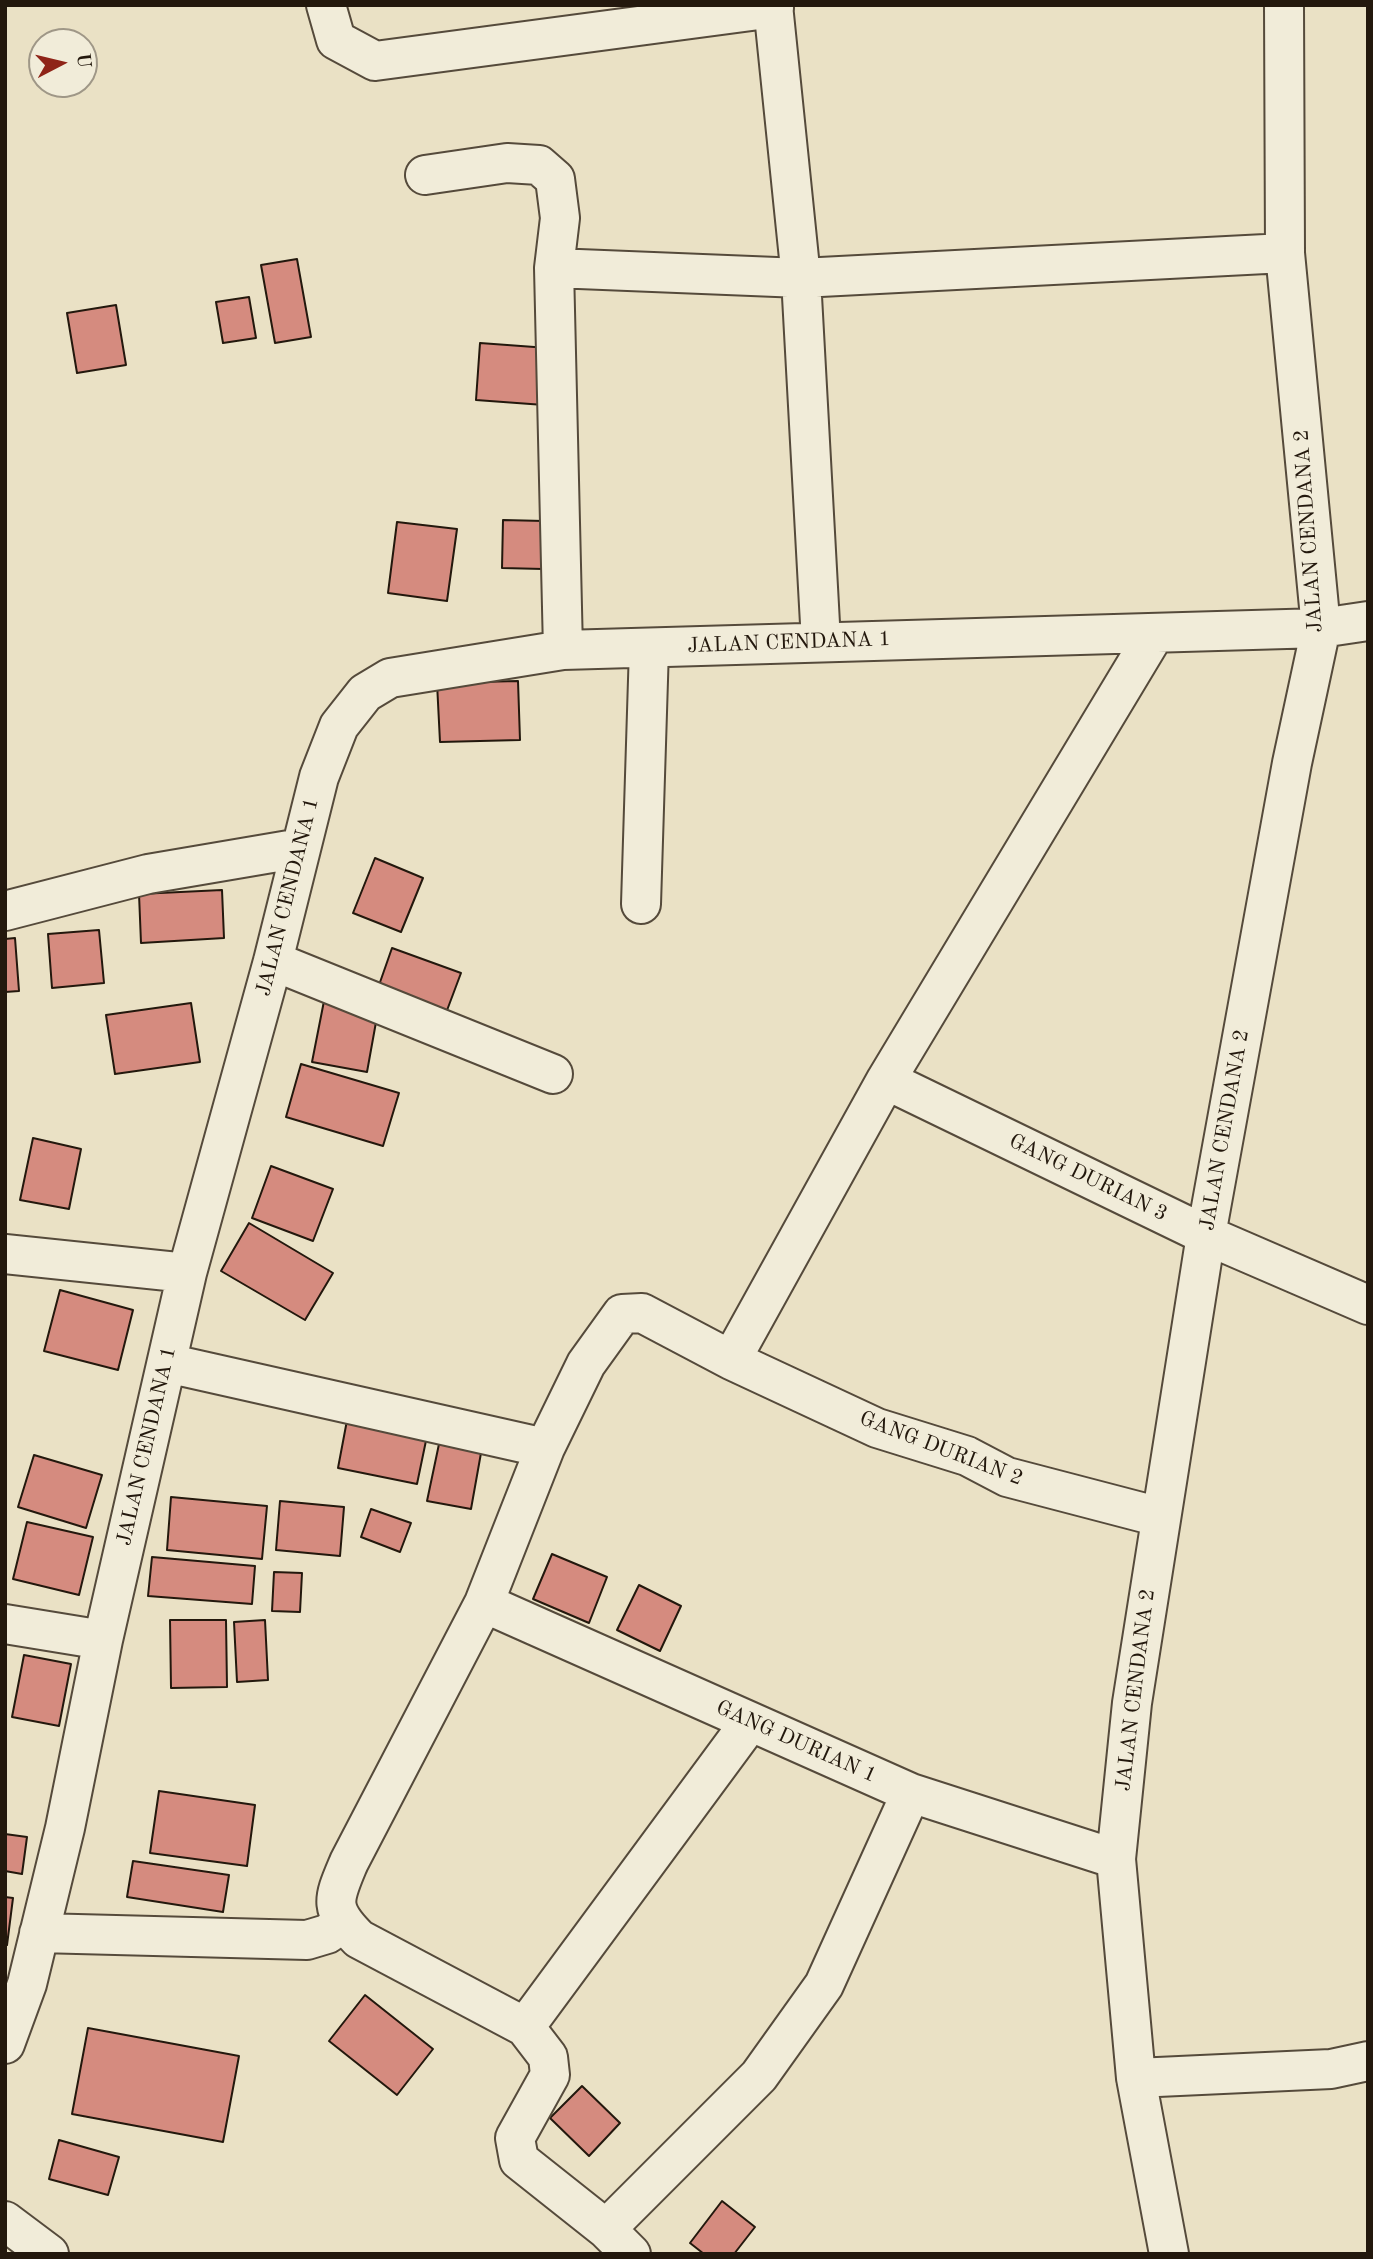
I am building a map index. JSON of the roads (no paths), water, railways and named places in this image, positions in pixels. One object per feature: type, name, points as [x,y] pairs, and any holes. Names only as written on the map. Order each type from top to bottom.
[{"type":"street","points":[[326,5],[336,40],[375,61],[774,6],[802,278],[821,642]]},
{"type":"street","name":"JALAN CENDANA 2","points":[[1169,2254],[1136,2078],[1116,1859],[1132,1703],[1206,1235],[1292,763],[1321,628],[1285,253],[1284,5]]},
{"type":"street","points":[[425,175],[507,163],[539,165],[555,179],[560,218],[554,268],[563,650]]},
{"type":"street","points":[[554,268],[802,278],[1285,253]]},
{"type":"street","name":"JALAN CENDANA 1","points":[[5,2044],[27,1983],[65,1828],[103,1640],[187,1273],[273,961],[319,777],[339,726],[365,694],[390,678],[563,650],[1321,628],[1368,621]]},
{"type":"street","points":[[731,1360],[886,1080],[1155,633]]},
{"type":"street","points":[[641,904],[649,648]]},
{"type":"street","points":[[5,911],[148,874],[301,848]]},
{"type":"street","points":[[273,961],[552,1074]]},
{"type":"street","name":"GANG DURIAN 3","points":[[886,1080],[1206,1235],[1368,1305]]},
{"type":"street","points":[[5,1254],[187,1273]]},
{"type":"street","name":"GANG DURIAN 2","points":[[545,1448],[586,1364],[622,1314],[642,1313],[731,1360],[877,1428],[967,1456],[1007,1477],[1160,1517]]},
{"type":"street","points":[[167,1363],[545,1448],[484,1603],[349,1862],[336,1892],[334,1906],[343,1923],[359,1939],[525,2027],[548,2057],[550,2075],[515,2138],[519,2160],[619,2242],[759,2076],[824,1984],[911,1793]]},
{"type":"street","name":"GANG DURIAN 1","points":[[484,1603],[911,1793],[1116,1859]]},
{"type":"street","points":[[5,1624],[103,1640]]},
{"type":"street","points":[[525,2027],[750,1722]]},
{"type":"street","points":[[39,1933],[307,1940],[327,1934],[343,1923]]},
{"type":"street","points":[[1136,2078],[1331,2069],[1368,2061]]},
{"type":"street","points":[[5,2221],[49,2254]]}]
